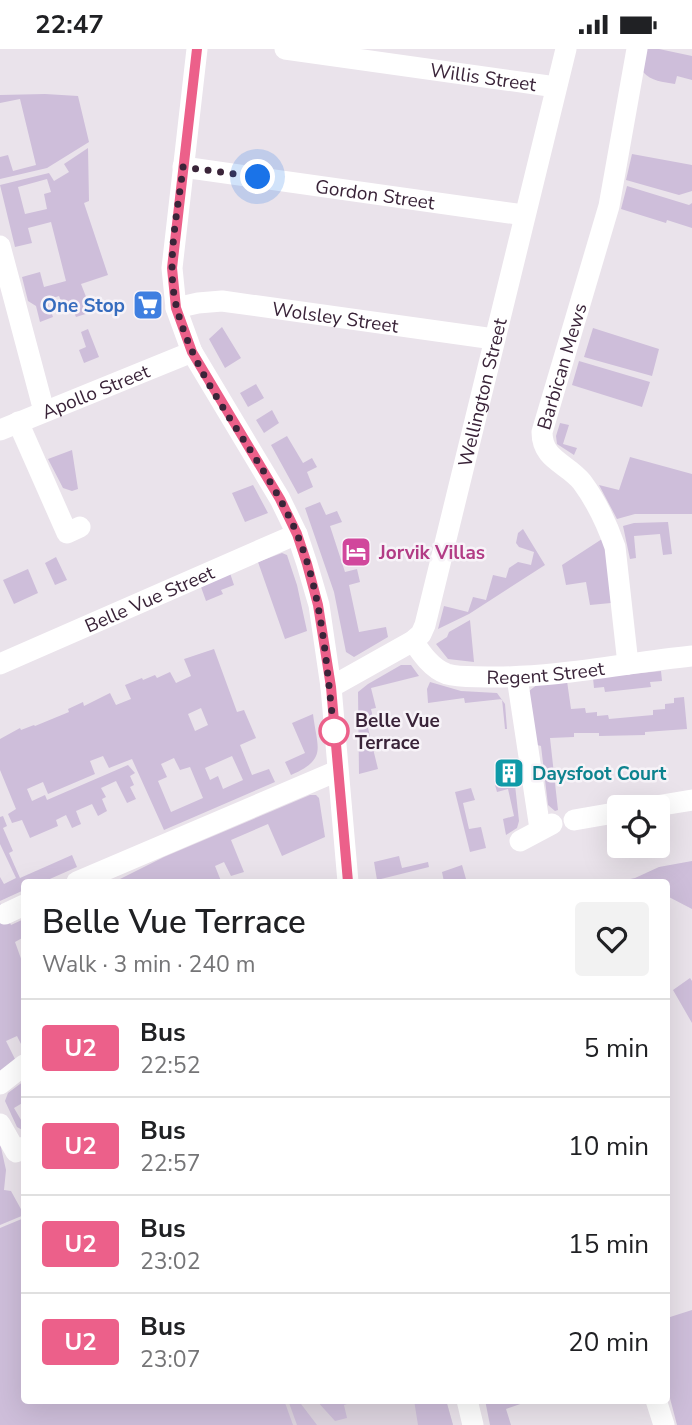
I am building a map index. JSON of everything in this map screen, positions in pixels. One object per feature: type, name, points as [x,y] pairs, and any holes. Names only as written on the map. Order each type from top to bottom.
[{"type":"street","points":[[197,49],[172,268],[176,308],[192,352],[280,499],[297,534],[318,605],[331,687],[348,879]]},
{"type":"street","name":"Willis Street","points":[[285,49],[556,87]]},
{"type":"street","name":"Wellington Street","points":[[413,641],[421,634],[429,613],[566,49]]},
{"type":"street","name":"Barbican Mews","points":[[628,664],[615,547],[609,530],[583,483],[553,459],[542,445],[542,432],[609,206],[638,49]]},
{"type":"street","name":"Gordon Street","points":[[183,167],[524,215]]},
{"type":"street","points":[[0,246],[44,411]]},
{"type":"street","name":"Wolsley Street","points":[[176,308],[222,301],[494,339]]},
{"type":"street","name":"Apollo Street","points":[[9,426],[192,352]]},
{"type":"street","points":[[9,426],[67,533],[80,527]]},
{"type":"street","name":"Belle Vue Street","points":[[0,664],[297,534]]},
{"type":"street","points":[[331,687],[413,641]]},
{"type":"street","name":"Regent Street","points":[[413,641],[428,660],[447,674],[517,677],[692,656]]},
{"type":"street","points":[[517,677],[556,824]]},
{"type":"street","points":[[84,879],[337,771]]},
{"type":"street","points":[[670,804],[692,800]]},
{"type":"street","points":[[520,841],[556,824],[607,814]]},
{"type":"street","points":[[0,1084],[21,1067]]},
{"type":"street","points":[[0,1124],[16,1152],[21,1149]]},
{"type":"street","points":[[468,1404],[472,1425]]},
{"type":"street","points":[[657,1404],[664,1425]]},
{"type":"shaded area","points":[[646,49],[692,56],[692,80],[677,76],[675,84],[650,77],[643,72]]},
{"type":"shaded area","points":[[0,95],[78,96],[89,142],[47,168],[0,179],[0,157],[8,155],[13,171],[36,165],[20,99],[0,103]]},
{"type":"shaded area","points":[[88,148],[89,201],[84,203],[108,275],[81,284],[92,312],[76,317],[73,310],[66,313],[59,296],[47,300],[53,317],[40,322],[36,306],[28,301],[22,277],[40,272],[44,287],[66,281],[51,222],[28,228],[32,243],[15,247],[0,185],[49,173],[54,181],[69,172],[64,164]],"holes":[[[47,179],[51,192],[44,194],[47,209],[25,214],[18,187]]]},
{"type":"shaded area","points":[[632,154],[692,165],[692,191],[679,195],[626,180]]},
{"type":"shaded area","points":[[627,186],[689,205],[692,203],[692,228],[621,209]]},
{"type":"shaded area","points":[[222,327],[241,358],[225,368],[209,339]]},
{"type":"shaded area","points":[[593,328],[659,349],[652,376],[584,357]]},
{"type":"shaded area","points":[[88,329],[99,357],[84,363],[79,350],[86,347],[81,332]]},
{"type":"shaded area","points":[[579,361],[650,382],[642,407],[572,385]]},
{"type":"shaded area","points":[[256,384],[264,398],[248,407],[240,393]]},
{"type":"shaded area","points":[[272,410],[279,423],[264,433],[256,420]]},
{"type":"shaded area","points":[[560,423],[569,425],[563,444],[577,448],[574,455],[557,444],[556,436]]},
{"type":"shaded area","points":[[287,436],[303,463],[312,458],[317,467],[307,472],[313,487],[298,494],[271,445]]},
{"type":"shaded area","points":[[72,450],[78,489],[72,491],[63,488],[48,459]]},
{"type":"shaded area","points":[[630,457],[692,474],[692,514],[635,514],[617,519],[599,485],[619,490]]},
{"type":"shaded area","points":[[253,485],[268,513],[245,522],[232,493]]},
{"type":"shaded area","points":[[320,502],[326,515],[337,511],[342,522],[330,526],[345,572],[357,569],[360,582],[349,585],[359,632],[386,627],[388,637],[354,657],[346,652],[334,592],[305,508]]},
{"type":"shaded area","points":[[668,522],[672,554],[663,555],[660,534],[634,536],[636,558],[630,559],[623,526]]},
{"type":"shaded area","points":[[523,529],[545,565],[469,614],[438,629],[444,606],[468,612],[473,597],[486,600],[493,575],[506,578],[509,568],[518,562],[531,565],[534,552],[519,547],[516,543],[518,533]]},
{"type":"shaded area","points":[[602,539],[607,550],[611,603],[590,605],[586,582],[566,585],[562,565]]},
{"type":"shaded area","points":[[282,553],[287,555],[297,585],[307,631],[285,639],[258,562]]},
{"type":"shaded area","points":[[56,557],[67,580],[55,585],[45,563]]},
{"type":"shaded area","points":[[28,569],[38,593],[14,604],[3,580]]},
{"type":"shaded area","points":[[230,573],[234,585],[221,590],[223,594],[206,601],[201,587]]},
{"type":"shaded area","points":[[470,620],[474,662],[448,659],[436,644],[447,637],[449,632]]},
{"type":"shaded area","points":[[214,649],[237,712],[244,710],[256,738],[240,745],[252,775],[269,769],[275,782],[164,830],[132,759],[109,768],[103,756],[90,761],[95,774],[48,794],[43,782],[27,789],[32,801],[45,795],[47,800],[128,765],[135,773],[130,776],[134,785],[130,787],[136,799],[127,803],[116,781],[101,788],[106,797],[102,799],[107,811],[98,816],[92,804],[76,811],[81,824],[72,828],[66,815],[56,820],[58,826],[30,838],[22,820],[12,823],[8,814],[16,809],[0,770],[0,739],[20,728],[21,730],[35,726],[69,712],[68,709],[83,702],[84,706],[110,693],[116,705],[131,699],[125,685],[142,678],[143,680],[155,675],[157,678],[170,672],[176,683],[191,676],[184,659]],"holes":[[[201,708],[208,725],[195,731],[188,714]],[[232,756],[243,780],[223,789],[218,776],[210,780],[205,768]],[[174,758],[180,770],[190,767],[203,798],[171,812],[158,781],[167,777],[161,764]]]},
{"type":"shaded area","points":[[401,665],[411,665],[419,676],[371,688],[376,708],[371,709],[375,726],[368,728],[378,769],[359,774],[358,692]]},
{"type":"shaded area","points":[[661,671],[662,681],[650,682],[651,687],[605,692],[604,687],[594,688],[593,678]]},
{"type":"shaded area","points":[[567,681],[571,709],[585,708],[586,713],[597,712],[597,716],[608,715],[609,719],[653,715],[653,710],[665,709],[665,704],[674,703],[674,698],[684,697],[687,729],[645,732],[645,735],[599,736],[599,733],[574,733],[574,737],[550,738],[558,810],[555,811],[548,805],[541,746],[537,745],[529,691],[538,684]]},
{"type":"shaded area","points":[[430,682],[461,691],[497,693],[501,699],[465,703],[464,698],[428,703],[427,689]]},
{"type":"shaded area","points":[[502,700],[505,704],[507,729],[505,729]]},
{"type":"shaded area","points":[[313,714],[318,744],[315,758],[291,775],[285,762],[305,753],[292,723]]},
{"type":"shaded area","points":[[514,776],[519,821],[517,828],[506,835],[503,819],[514,816],[508,789],[497,792],[494,781]]},
{"type":"shaded area","points":[[471,788],[475,800],[463,803],[469,829],[481,827],[486,848],[470,852],[455,792]]},
{"type":"shaded area","points":[[310,795],[319,798],[325,837],[282,856],[268,824],[231,840],[244,872],[231,876],[224,862],[215,866],[220,879],[120,879],[164,857]]},
{"type":"shaded area","points":[[3,816],[7,826],[3,828],[13,851],[9,853],[20,878],[72,855],[77,867],[50,879],[21,879],[21,891],[0,901],[0,877],[4,884],[16,878],[0,844],[0,817]]},
{"type":"shaded area","points":[[399,856],[402,868],[428,862],[429,867],[377,879],[374,862]]},
{"type":"shaded area","points":[[692,861],[692,909],[670,898],[670,879],[630,879],[659,867]]},
{"type":"shaded area","points":[[462,865],[466,879],[443,879],[442,872]]},
{"type":"shaded area","points":[[0,903],[11,925],[21,920],[21,939],[15,942],[21,959],[21,1044],[17,1036],[6,1041],[16,1061],[0,1072]]},
{"type":"shaded area","points":[[690,978],[692,981],[692,1023],[673,990]]},
{"type":"shaded area","points":[[21,1083],[21,1104],[14,1108],[21,1120],[21,1129],[17,1127],[5,1101],[8,1093]]},
{"type":"shaded area","points":[[0,1143],[6,1170],[4,1190],[11,1191],[21,1209],[21,1216],[0,1225]]},
{"type":"shaded area","points":[[21,1219],[21,1404],[285,1404],[293,1425],[0,1425],[0,1228]]},
{"type":"shaded area","points":[[692,1310],[692,1425],[677,1425],[670,1398],[670,1317]]},
{"type":"shaded area","points":[[21,1313],[21,1404],[447,1404],[453,1425],[9,1425],[0,1397],[0,1323]]},
{"type":"shaded area","points":[[289,1404],[301,1404],[317,1425],[297,1425]]},
{"type":"shaded area","points":[[320,1404],[347,1404],[344,1405],[347,1418],[335,1421]]},
{"type":"shaded area","points":[[415,1404],[447,1404],[453,1425],[418,1425]]},
{"type":"shaded area","points":[[486,1404],[520,1404],[506,1409],[511,1425],[490,1425]]},
{"type":"bus line","name":"U2","points":[[197,49],[172,268],[176,308],[192,352],[280,499],[297,534],[307,564],[318,605],[331,687],[348,879]]},
{"type":"place","name":"One Stop","points":[[148,305]]},
{"type":"place","name":"Jorvik Villas","points":[[356,552]]},
{"type":"place","name":"Belle Vue Terrace","points":[[334,731]]},
{"type":"place","name":"Daysfoot Court","points":[[509,773]]},
{"type":"route","points":[[258,177],[183,167],[172,268],[176,308],[192,352],[280,499],[297,534],[318,605],[331,687],[334,731]]}]
